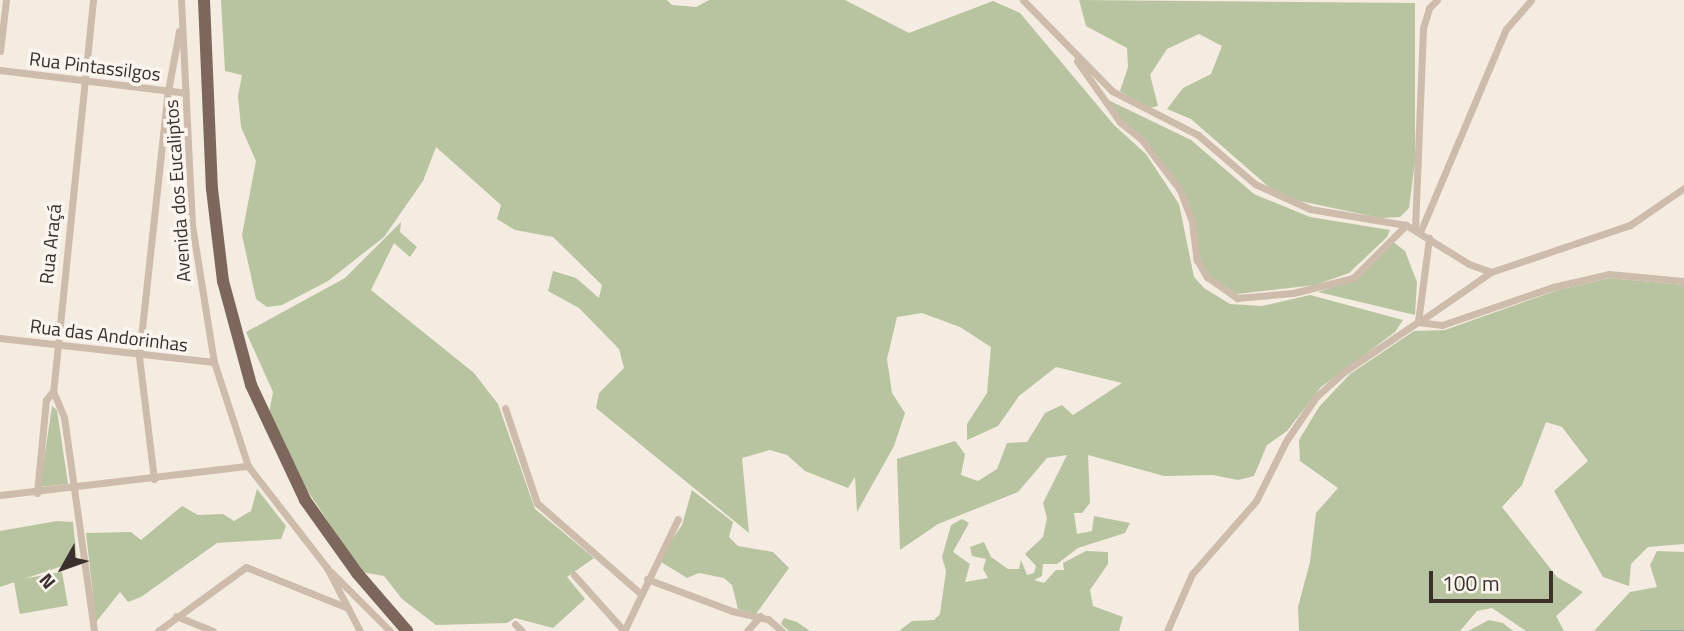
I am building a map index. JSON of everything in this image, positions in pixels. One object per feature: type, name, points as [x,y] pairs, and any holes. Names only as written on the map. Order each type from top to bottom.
[{"type":"main road","points":[[204,0],[212,189],[223,281],[251,385],[305,500],[357,573],[407,631]]},
{"type":"street","points":[[0,51],[6,0]]},
{"type":"street","name":"Rua Araçá","points":[[93,0],[54,344],[53,391],[64,417],[94,631]]},
{"type":"street","name":"Avenida dos Eucaliptos","points":[[181,0],[192,225],[215,362],[248,466],[327,568],[360,631]]},
{"type":"street","points":[[1023,0],[1127,102],[1191,131],[1278,198],[1310,209],[1418,229],[1469,264],[1492,272]]},
{"type":"street","points":[[1418,229],[1423,28],[1429,8],[1437,0]]},
{"type":"street","points":[[1418,229],[1506,29],[1531,0]]},
{"type":"street","points":[[154,478],[139,356],[168,91],[182,20]]},
{"type":"street","points":[[1068,47],[1120,122],[1142,139],[1180,190],[1192,222],[1197,260],[1207,277],[1226,293],[1255,299],[1353,278],[1406,225]]},
{"type":"street","name":"Rua Pintassilgos","points":[[0,70],[186,93]]},
{"type":"street","points":[[1167,631],[1192,574],[1256,501],[1286,441],[1317,397],[1345,370],[1492,272],[1630,225],[1684,188]]},
{"type":"street","points":[[1418,322],[1429,238]]},
{"type":"street","points":[[1418,322],[1443,325],[1553,287],[1609,274],[1684,281]]},
{"type":"street","name":"Rua das Andorinhas","points":[[0,338],[139,356],[215,362]]},
{"type":"street","points":[[37,493],[46,400],[53,391]]},
{"type":"street","points":[[505,408],[540,508],[641,594]]},
{"type":"street","points":[[0,495],[75,489],[248,466]]},
{"type":"street","points":[[574,575],[624,631],[678,519]]},
{"type":"street","points":[[158,631],[246,567],[349,608]]},
{"type":"street","points":[[327,568],[390,631]]},
{"type":"street","points":[[647,579],[732,611],[760,616],[782,631]]},
{"type":"street","points":[[176,616],[213,631]]},
{"type":"street","points":[[747,631],[760,616]]},
{"type":"street","points":[[515,624],[522,631]]},
{"type":"green space","points":[[221,0],[667,0],[672,5],[696,7],[709,0],[845,0],[909,33],[993,1],[1020,13],[1114,125],[1146,154],[1179,204],[1194,277],[1204,288],[1230,304],[1262,306],[1310,295],[1403,320],[1395,332],[1321,387],[1287,431],[1267,445],[1254,476],[1238,480],[1213,475],[1164,476],[1088,455],[1090,503],[1082,513],[1074,513],[1077,534],[1092,531],[1094,516],[1130,523],[1125,533],[1078,548],[1057,564],[1043,564],[1042,576],[1034,580],[1044,583],[1056,570],[1064,570],[1063,563],[1086,551],[1108,552],[1108,564],[1090,590],[1093,606],[1123,617],[1119,631],[899,631],[912,621],[934,620],[940,614],[946,571],[942,557],[951,525],[962,519],[969,523],[953,552],[970,564],[965,582],[988,578],[983,569],[986,559],[972,556],[970,547],[984,542],[991,557],[1008,569],[1019,569],[1021,560],[1027,575],[1034,573],[1036,566],[1025,554],[1043,537],[1047,518],[1043,503],[1067,455],[1047,458],[1018,492],[938,524],[900,550],[897,459],[955,441],[965,454],[961,475],[978,481],[997,469],[1007,443],[1027,442],[1045,413],[1062,405],[1073,415],[1122,383],[1056,367],[1019,396],[998,426],[967,440],[967,424],[987,393],[991,347],[960,327],[922,313],[897,317],[887,359],[892,393],[905,413],[894,446],[857,512],[855,477],[848,488],[805,471],[787,455],[770,450],[742,458],[749,533],[596,408],[599,393],[624,368],[619,349],[579,308],[548,291],[553,271],[576,278],[599,298],[602,285],[553,237],[515,230],[497,219],[501,205],[436,147],[423,181],[384,237],[328,281],[282,305],[267,307],[256,299],[242,235],[256,161],[241,127],[238,96],[242,75],[225,71]]},
{"type":"green space","points":[[1079,0],[1415,3],[1415,161],[1409,208],[1400,217],[1380,218],[1300,201],[1270,188],[1191,119],[1167,109],[1183,88],[1211,74],[1222,46],[1199,34],[1167,49],[1150,75],[1158,106],[1149,108],[1120,91],[1128,67],[1127,48],[1086,26]]},
{"type":"green space","points":[[1104,98],[1191,140],[1254,194],[1310,217],[1390,230],[1387,237],[1349,273],[1315,285],[1237,294],[1210,276],[1200,259],[1181,188]]},
{"type":"green space","points":[[401,222],[400,232],[417,247],[410,257],[394,243],[371,290],[474,373],[498,404],[535,509],[594,558],[567,577],[585,599],[553,628],[515,618],[507,623],[436,625],[402,599],[384,576],[362,572],[307,490],[268,419],[273,392],[246,332],[345,278]]},
{"type":"green space","points":[[1392,241],[1405,251],[1417,282],[1415,315],[1318,292],[1354,279]]},
{"type":"green space","points":[[1610,278],[1684,285],[1684,544],[1648,547],[1631,564],[1629,586],[1603,577],[1554,491],[1588,461],[1562,427],[1546,422],[1522,485],[1502,507],[1557,577],[1583,592],[1556,616],[1564,631],[1526,631],[1492,608],[1477,611],[1460,631],[1299,631],[1298,607],[1310,562],[1316,513],[1338,488],[1300,461],[1299,440],[1319,407],[1350,374],[1414,331],[1445,330],[1558,290]]},
{"type":"green space","points":[[52,406],[57,410],[68,484],[40,487]]},
{"type":"green space","points":[[257,489],[286,526],[281,539],[217,543],[141,597],[128,602],[120,592],[96,622],[86,533],[131,532],[141,540],[182,506],[198,515],[223,514],[234,521],[251,511]]},
{"type":"green space","points":[[692,490],[733,522],[729,537],[738,546],[773,552],[789,568],[756,614],[738,609],[732,585],[724,578],[699,573],[687,578],[658,560],[682,525]]},
{"type":"green space","points":[[57,521],[73,522],[77,561],[0,587],[0,531]]},
{"type":"green space","points":[[1657,551],[1684,552],[1684,631],[1594,631],[1630,592],[1657,587],[1650,565]]},
{"type":"green space","points":[[62,572],[68,605],[20,614],[14,581]]},
{"type":"green space","points":[[784,618],[797,622],[810,631],[789,631],[781,624]]},
{"type":"green space","points":[[1489,620],[1503,623],[1513,631],[1468,631]]},
{"type":"waterway","points":[[1641,631],[1684,631]]}]
